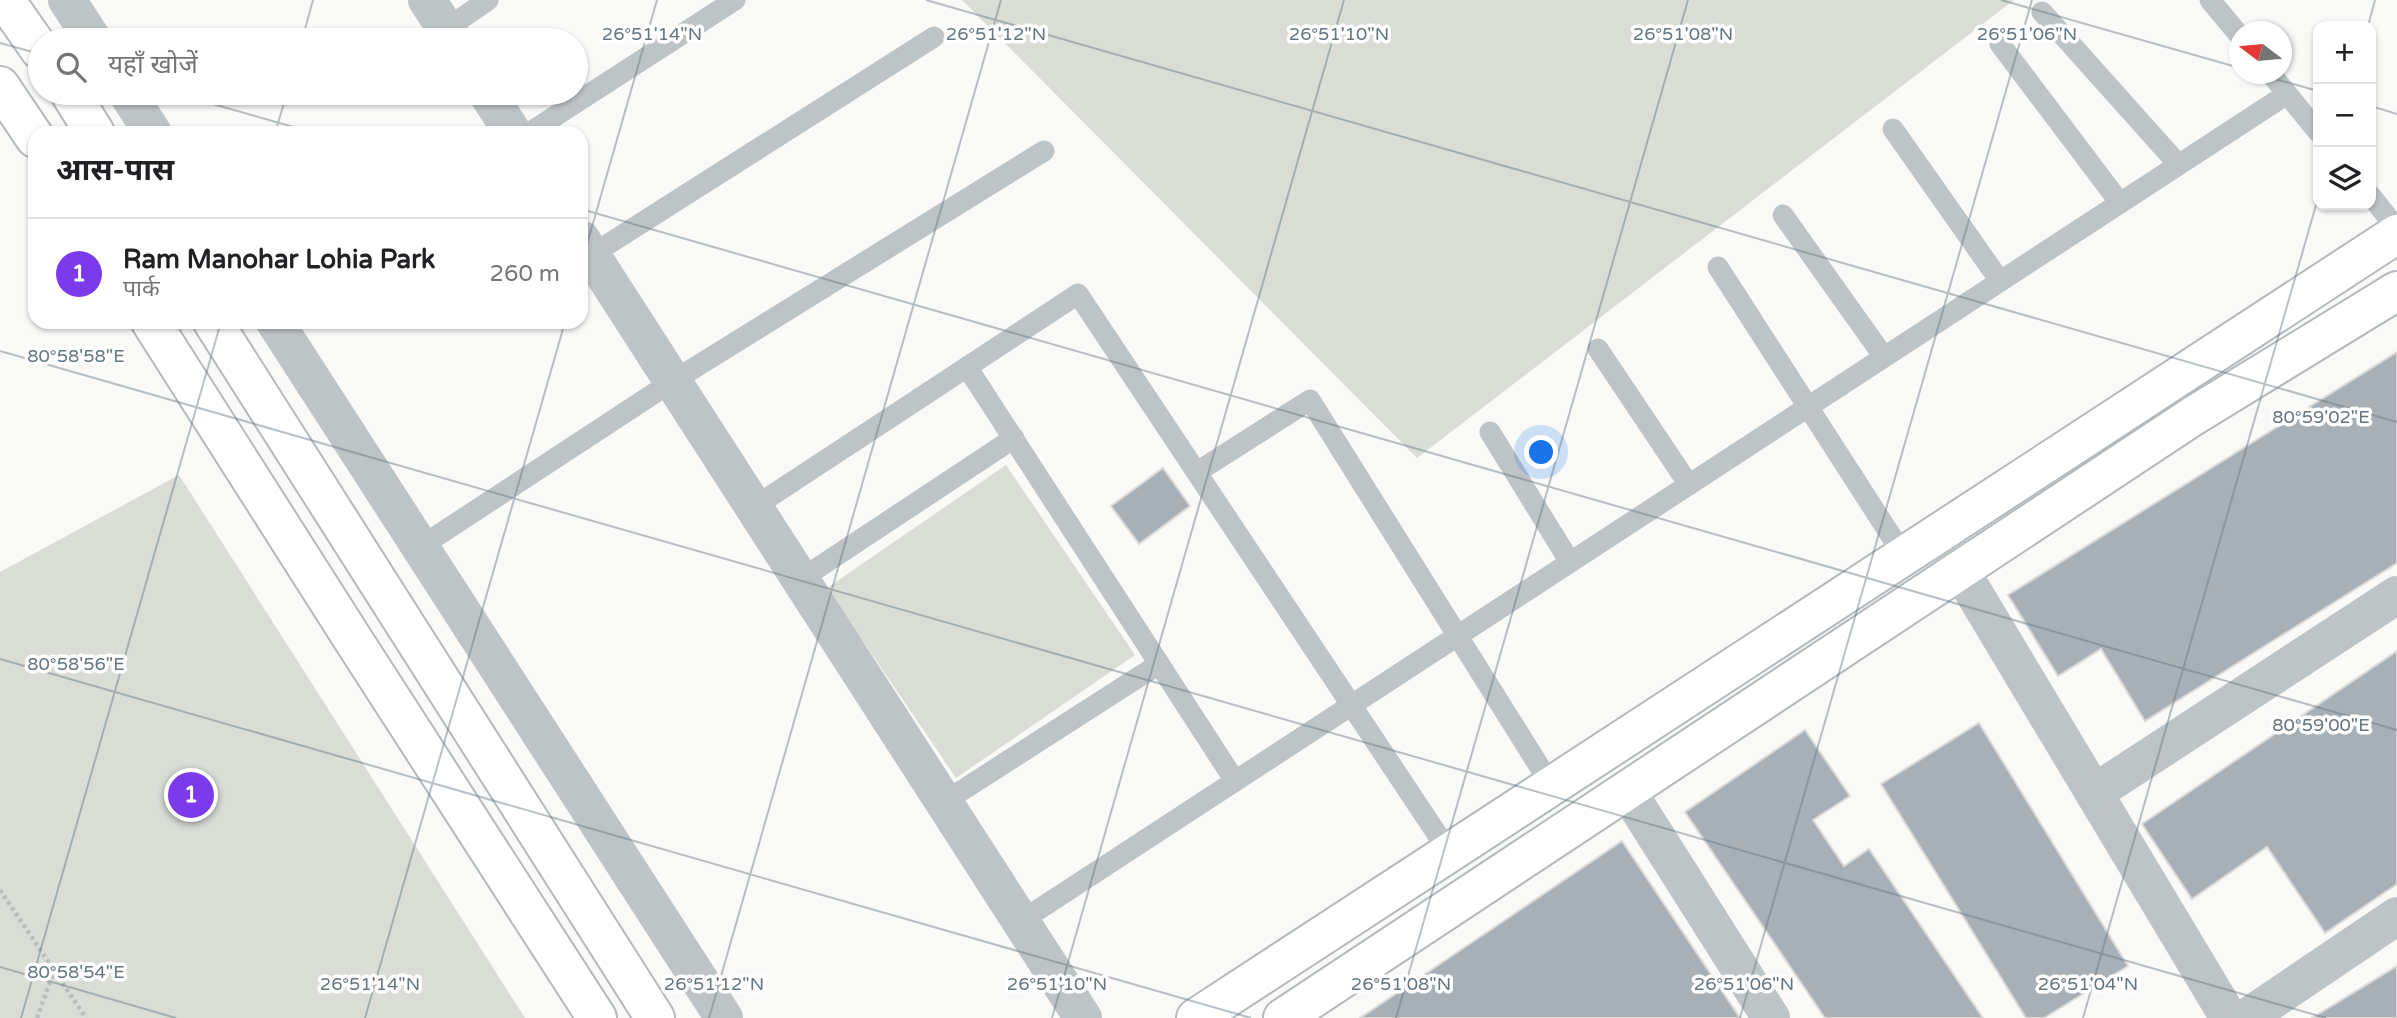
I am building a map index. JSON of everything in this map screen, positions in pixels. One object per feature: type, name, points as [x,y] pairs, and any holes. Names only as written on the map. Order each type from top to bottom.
[{"type":"street","points":[[5,0],[28,33]]},
{"type":"street","points":[[67,0],[85,28]]},
{"type":"street","points":[[0,86],[28,128]]},
{"type":"street","points":[[78,105],[91,126]]},
{"type":"street","points":[[135,105],[148,126]]},
{"type":"street","points":[[495,105],[508,126]]},
{"type":"street","points":[[1196,1018],[2397,234]]},
{"type":"street","points":[[588,250],[1083,1018]]},
{"type":"street","points":[[1283,1018],[2193,416],[2397,292]]},
{"type":"street","points":[[155,329],[597,1018]]},
{"type":"street","points":[[217,329],[655,1018]]},
{"type":"street","points":[[280,329],[724,1018]]},
{"type":"street","points":[[1938,533],[2229,1018]]},
{"type":"street","points":[[2094,793],[2397,595]]},
{"type":"street","points":[[1628,792],[1771,1018]]},
{"type":"street","points":[[2246,1018],[2397,916]]},
{"type":"lane","points":[[442,23],[488,0]]},
{"type":"lane","points":[[588,95],[735,0]]},
{"type":"lane","points":[[2210,0],[2229,24]]},
{"type":"lane","points":[[2042,12],[2178,164]]},
{"type":"lane","points":[[588,246],[934,37]]},
{"type":"lane","points":[[2000,44],[2120,203]]},
{"type":"lane","points":[[2279,84],[2313,126]]},
{"type":"lane","points":[[1021,921],[2287,93]]},
{"type":"lane","points":[[540,126],[572,105]]},
{"type":"lane","points":[[1894,129],[2000,281]]},
{"type":"lane","points":[[420,547],[673,381],[1044,151]]},
{"type":"lane","points":[[2376,202],[2397,229]]},
{"type":"lane","points":[[1783,215],[1884,357]]},
{"type":"lane","points":[[1718,267],[1904,555]]},
{"type":"lane","points":[[754,507],[1078,294],[1449,852]]},
{"type":"lane","points":[[1598,349],[1689,485]]},
{"type":"lane","points":[[967,367],[1235,781]]},
{"type":"lane","points":[[1197,472],[1310,400],[1552,785]]},
{"type":"lane","points":[[1490,432],[1570,562]]},
{"type":"lane","points":[[801,579],[1014,439]]},
{"type":"lane","points":[[944,802],[1159,664]]},
{"type":"path","points":[[0,890],[86,1018]]},
{"type":"path","points":[[37,1018],[54,971]]},
{"type":"shaded area","points":[[962,0],[2014,0],[1417,458]]},
{"type":"shaded area","points":[[1006,465],[1135,655],[956,778],[827,588]]},
{"type":"shaded area","points":[[179,475],[525,1018],[0,1018],[0,572]]},
{"type":"building","points":[[2397,352],[2397,563],[2145,721],[2101,649],[2058,676],[2008,595]]},
{"type":"building","points":[[1163,468],[1190,506],[1139,544],[1111,506]]},
{"type":"building","points":[[2397,651],[2397,884],[2325,933],[2267,847],[2192,899],[2142,824]]},
{"type":"building","points":[[1979,723],[2128,966],[2044,1018],[2026,1018],[1881,784]]},
{"type":"building","points":[[1805,730],[1850,796],[1813,820],[1844,866],[1869,849],[1983,1018],[1825,1018],[1685,812]]},
{"type":"building","points":[[1622,841],[1740,1018],[1360,1018]]},
{"type":"building","points":[[2397,966],[2397,1018],[2312,1018]]},
{"type":"place","name":"Ram Manohar Lohia Park","points":[[191,795]]}]
